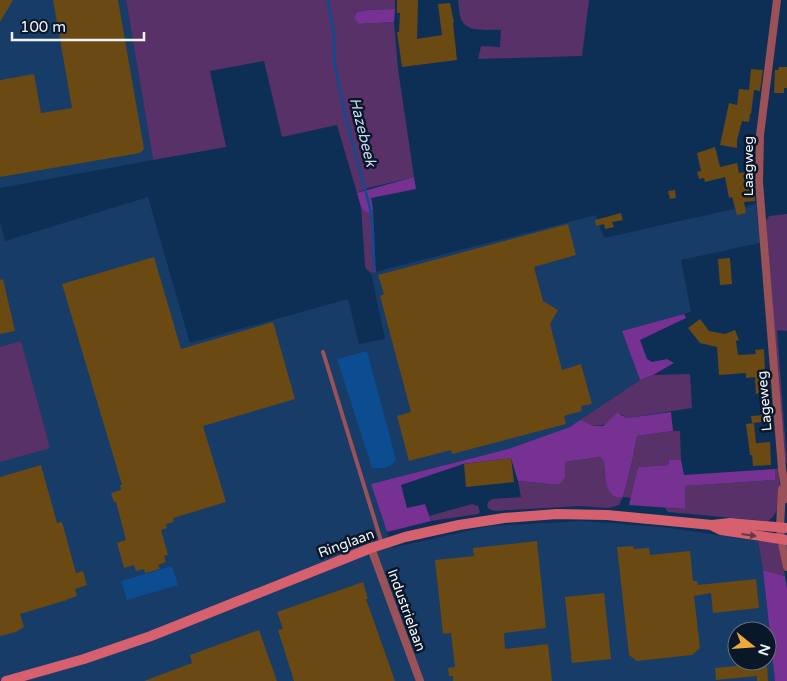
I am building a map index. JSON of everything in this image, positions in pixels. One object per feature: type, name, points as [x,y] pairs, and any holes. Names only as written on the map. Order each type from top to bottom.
[{"type":"main road","name":"Ringlaan","points":[[6,681],[84,659],[151,636],[370,548],[459,524],[557,514],[607,515],[712,525],[730,523],[784,528]]},
{"type":"main road","name":"Ringlaan","points":[[712,525],[721,530],[784,540]]},
{"type":"street","name":"Laagweg","points":[[771,332],[759,182],[759,156],[777,0]]},
{"type":"street","name":"Lageweg","points":[[771,332],[784,468],[784,540],[787,567]]},
{"type":"street","name":"Lageweg","points":[[783,478],[787,499]]},
{"type":"street","name":"Industrielaan","points":[[370,548],[420,681]]},
{"type":"lane","points":[[322,352],[382,544]]},
{"type":"shaded area","points":[[0,0],[126,0],[153,160],[0,188]]},
{"type":"shaded area","points":[[126,0],[395,0],[395,9],[357,12],[354,18],[360,24],[394,22],[398,69],[414,177],[368,188],[357,193],[337,125],[282,137],[264,61],[210,71],[226,147],[153,160]]},
{"type":"shaded area","points":[[458,0],[589,0],[582,56],[478,59],[481,46],[500,47],[501,30],[474,29],[465,25],[460,16]]},
{"type":"shaded area","points":[[395,9],[394,22],[359,24],[354,18],[357,12]]},
{"type":"shaded area","points":[[414,177],[416,189],[371,198],[373,209],[370,212],[365,212],[361,207],[357,193]]},
{"type":"shaded area","points":[[148,197],[190,343],[348,299],[359,344],[385,339],[371,273],[596,215],[604,238],[756,204],[760,243],[681,260],[691,312],[622,331],[640,380],[570,427],[508,449],[371,484],[392,548],[489,526],[581,521],[662,527],[758,541],[769,621],[727,621],[727,671],[774,671],[775,681],[0,681],[0,223],[5,241]]},
{"type":"shaded area","points":[[361,207],[365,212],[370,212],[373,209],[376,272],[371,273],[366,269],[365,265]]},
{"type":"shaded area","points":[[787,214],[787,331],[777,330],[787,464],[784,458],[766,221],[769,216]]},
{"type":"shaded area","points":[[684,314],[686,318],[640,340],[647,359],[652,362],[667,359],[674,363],[640,380],[622,331]]},
{"type":"shaded area","points":[[21,341],[50,448],[0,462],[0,347]]},
{"type":"shaded area","points":[[367,351],[396,460],[391,465],[382,468],[372,468],[337,359]]},
{"type":"shaded area","points":[[690,374],[692,408],[627,418],[621,414],[606,424],[597,426],[580,420],[640,380],[653,375]]},
{"type":"shaded area","points":[[671,412],[673,431],[637,436],[623,497],[617,497],[609,491],[604,462],[600,457],[565,462],[565,478],[559,485],[518,481],[511,458],[463,464],[401,485],[407,508],[425,504],[431,521],[387,532],[371,484],[508,449],[570,427],[580,420],[594,426],[603,426],[617,413],[627,418]]},
{"type":"shaded area","points":[[680,431],[681,460],[669,460],[668,465],[638,467],[631,498],[623,497],[637,436]]},
{"type":"shaded area","points":[[600,457],[604,462],[605,478],[623,497],[619,505],[608,508],[579,506],[495,511],[487,506],[488,502],[492,499],[521,497],[518,481],[559,485],[565,478],[565,462]]},
{"type":"shaded area","points":[[669,460],[681,460],[684,475],[775,469],[775,480],[685,486],[685,509],[629,505],[638,467],[668,465]]},
{"type":"shaded area","points":[[779,468],[779,504],[773,517],[768,521],[668,512],[665,508],[685,509],[685,486],[775,480],[775,469]]},
{"type":"shaded area","points":[[472,504],[478,506],[480,512],[478,514],[431,521],[429,516]]},
{"type":"shaded area","points":[[758,541],[775,542],[781,548],[785,576],[763,570]]},
{"type":"shaded area","points":[[172,566],[178,585],[127,600],[121,581]]},
{"type":"shaded area","points":[[763,570],[785,576],[787,589],[787,681],[775,681],[774,671],[777,671],[777,621],[769,621]]},
{"type":"building","points":[[0,0],[13,0],[0,22]]},
{"type":"building","points":[[53,0],[118,0],[144,149],[140,153],[0,177],[0,80],[34,74],[41,113],[72,108]]},
{"type":"building","points":[[397,0],[418,0],[417,39],[442,35],[438,4],[450,3],[454,23],[457,60],[402,67],[397,32],[399,32],[400,13],[397,13]]},
{"type":"building","points":[[779,67],[787,67],[787,88],[784,88],[784,93],[774,93],[775,70],[778,70]]},
{"type":"building","points":[[751,69],[763,70],[760,91],[754,90],[749,122],[742,121],[737,148],[720,145],[729,103],[737,105],[739,89],[749,90]]},
{"type":"building","points":[[715,147],[720,167],[737,163],[739,173],[753,171],[755,201],[744,202],[746,213],[737,215],[732,197],[729,198],[725,177],[705,182],[704,178],[699,179],[697,172],[701,171],[697,153]]},
{"type":"building","points":[[675,190],[676,198],[670,199],[668,191]]},
{"type":"building","points":[[621,213],[623,220],[612,222],[614,227],[605,229],[604,224],[596,226],[595,220]]},
{"type":"building","points":[[568,224],[576,255],[534,267],[543,301],[558,310],[550,324],[562,370],[581,364],[592,404],[581,406],[582,411],[564,416],[566,424],[452,454],[451,450],[409,461],[397,416],[411,412],[380,296],[384,294],[378,275]]},
{"type":"building","points":[[154,257],[181,349],[273,322],[295,399],[203,426],[226,502],[173,518],[174,522],[166,524],[167,528],[161,530],[168,555],[164,556],[166,562],[158,565],[160,569],[145,573],[144,569],[136,571],[134,565],[124,568],[117,543],[126,540],[116,502],[114,502],[111,493],[121,490],[120,485],[122,485],[62,284]]},
{"type":"building","points":[[730,258],[732,284],[720,285],[718,259]]},
{"type":"building","points":[[3,279],[15,331],[0,334],[0,280]]},
{"type":"building","points":[[700,319],[709,331],[725,334],[735,330],[739,340],[736,341],[738,355],[756,354],[755,350],[764,349],[766,393],[756,394],[755,377],[746,378],[746,373],[719,375],[717,347],[700,343],[688,328]]},
{"type":"building","points":[[771,401],[773,421],[752,423],[751,416],[763,415],[762,402]]},
{"type":"building","points":[[754,423],[756,443],[770,442],[771,465],[753,466],[746,424]]},
{"type":"building","points":[[511,458],[514,482],[466,487],[464,464]]},
{"type":"building","points":[[41,465],[57,523],[62,522],[76,573],[83,571],[87,585],[75,589],[77,596],[20,614],[24,627],[16,632],[0,636],[0,477]]},
{"type":"building","points":[[537,541],[546,628],[504,633],[505,649],[548,644],[552,681],[453,681],[453,676],[449,676],[448,668],[455,667],[451,633],[443,634],[435,560],[474,556],[473,548]]},
{"type":"building","points":[[633,546],[634,549],[649,548],[650,555],[690,551],[693,581],[697,581],[698,585],[756,579],[759,608],[713,613],[711,593],[694,596],[700,648],[692,655],[637,661],[629,655],[617,547]]},
{"type":"building","points":[[363,582],[368,599],[366,599],[395,681],[294,681],[278,630],[283,629],[277,612]]},
{"type":"building","points":[[604,593],[611,659],[572,663],[565,597]]},
{"type":"building","points":[[259,630],[277,681],[144,681],[192,663],[190,655]]},
{"type":"building","points":[[727,667],[727,671],[767,671],[768,681],[757,681],[757,676],[716,680],[715,668]]},
{"type":"waterway","name":"Hazebeek","points":[[328,0],[333,29],[335,67],[372,221],[374,270]]}]
